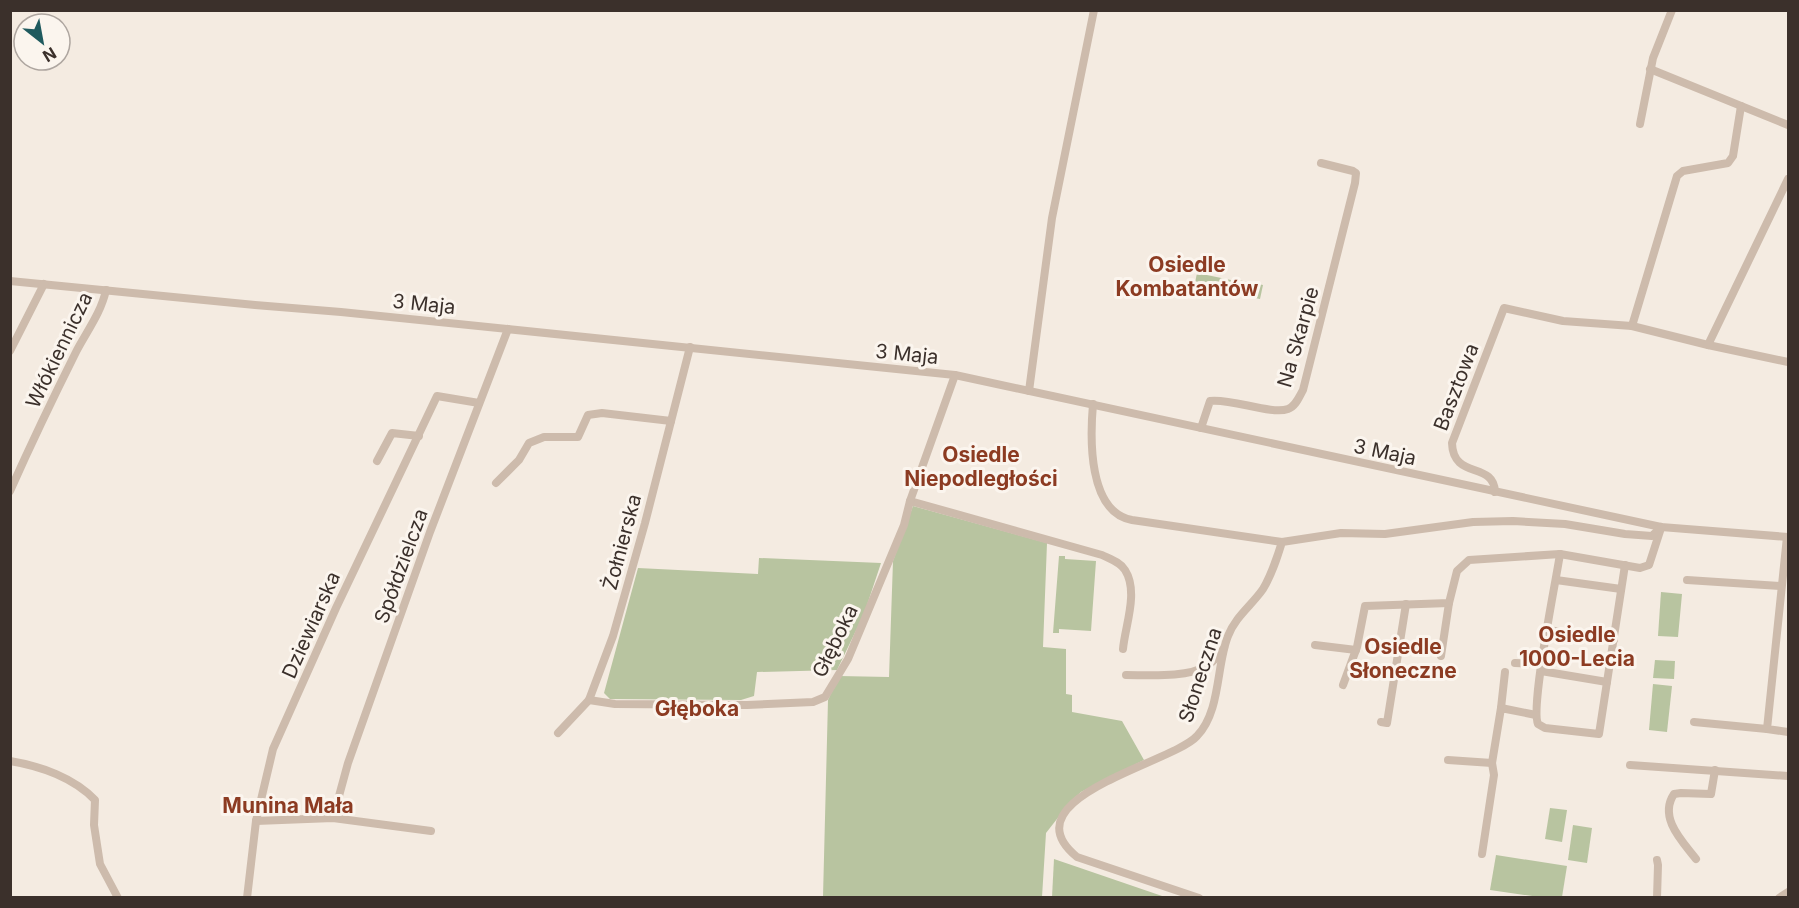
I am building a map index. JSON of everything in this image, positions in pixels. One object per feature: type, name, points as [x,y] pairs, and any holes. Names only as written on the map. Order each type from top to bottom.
[{"type":"street","points":[[1029,391],[1053,218],[1094,10]]},
{"type":"street","points":[[1640,124],[1653,58],[1672,10]]},
{"type":"street","points":[[1650,69],[1788,125]]},
{"type":"street","points":[[1741,106],[1733,156],[1728,163],[1683,171],[1677,176],[1632,326],[1788,362]]},
{"type":"street","name":"Na Skarpie","points":[[1201,428],[1210,401],[1219,400],[1273,409],[1287,409],[1296,403],[1303,390],[1334,271],[1356,173],[1344,167],[1321,163]]},
{"type":"street","points":[[1708,345],[1788,179]]},
{"type":"street","name":"3 Maja","points":[[10,281],[955,375],[1661,527],[1788,537]]},
{"type":"street","points":[[10,351],[45,284]]},
{"type":"street","name":"Włókiennicza","points":[[10,491],[80,345],[103,305],[106,290]]},
{"type":"street","name":"Basztowa","points":[[1495,492],[1494,484],[1488,476],[1460,464],[1453,453],[1452,443],[1504,308],[1563,321],[1632,326]]},
{"type":"street","name":"Spółdzielcza","points":[[333,818],[348,763],[415,574],[508,329]]},
{"type":"street","name":"Żołnierska","points":[[558,733],[589,700],[613,636],[690,347]]},
{"type":"street","name":"Głęboka","points":[[589,700],[615,704],[747,705],[813,702],[825,697],[848,659],[904,525],[910,501],[955,375]]},
{"type":"street","name":"Dziewiarska","points":[[247,897],[256,821],[273,749],[336,608],[437,396],[480,403]]},
{"type":"street","points":[[1092,404],[1090,440],[1099,486],[1110,507],[1124,518],[1282,542],[1341,533],[1385,534],[1473,522],[1513,521],[1565,524],[1652,536],[1661,527]]},
{"type":"street","points":[[496,483],[519,460],[529,442],[544,437],[578,437],[588,414],[602,413],[671,421]]},
{"type":"street","points":[[377,461],[392,433],[419,436]]},
{"type":"street","points":[[910,501],[1102,555],[1117,562],[1125,570],[1130,583],[1131,600],[1123,649]]},
{"type":"street","points":[[1441,656],[1449,603],[1457,571],[1469,560],[1560,554],[1640,568],[1649,565],[1661,527]]},
{"type":"street","points":[[1767,729],[1788,537]]},
{"type":"street","name":"Słoneczna","points":[[1199,897],[1077,857],[1067,849],[1061,839],[1059,830],[1061,821],[1068,808],[1080,797],[1196,738],[1208,718],[1230,630],[1269,579],[1282,542]]},
{"type":"street","points":[[1560,554],[1541,667],[1536,715],[1538,724],[1545,728],[1599,734],[1625,565]]},
{"type":"street","points":[[1556,580],[1621,589]]},
{"type":"street","points":[[1687,580],[1781,586]]},
{"type":"street","points":[[1343,685],[1356,650],[1365,606],[1449,603]]},
{"type":"street","points":[[1381,722],[1386,723],[1406,604]]},
{"type":"street","points":[[1548,630],[1614,640]]},
{"type":"street","points":[[1314,645],[1356,650]]},
{"type":"street","points":[[1126,675],[1159,675],[1198,670],[1210,664],[1224,648]]},
{"type":"street","points":[[1515,663],[1607,682]]},
{"type":"street","points":[[1482,854],[1494,775],[1492,763],[1505,672]]},
{"type":"street","points":[[1501,708],[1536,715]]},
{"type":"street","points":[[1694,722],[1788,732]]},
{"type":"street","points":[[1448,760],[1492,763]]},
{"type":"street","points":[[10,761],[30,765],[66,779],[85,790],[95,800],[94,825],[100,864],[118,897]]},
{"type":"street","points":[[1630,765],[1788,776]]},
{"type":"street","points":[[1696,859],[1672,828],[1669,812],[1670,800],[1681,792],[1711,794],[1715,770]]},
{"type":"street","points":[[256,821],[333,818],[431,831]]},
{"type":"street","points":[[1657,860],[1657,897]]},
{"type":"street","points":[[1779,897],[1788,892]]},
{"type":"green space","points":[[1197,273],[1231,280],[1228,295],[1194,288]]},
{"type":"green space","points":[[1238,280],[1263,285],[1260,299],[1235,294]]},
{"type":"green space","points":[[913,506],[1047,543],[1043,647],[1066,649],[1066,694],[1072,695],[1072,712],[1122,721],[1144,760],[1081,792],[1046,833],[1042,897],[823,897],[828,700],[839,676],[889,677],[893,561]]},
{"type":"green space","points":[[1059,556],[1065,556],[1065,559],[1096,561],[1091,631],[1059,629],[1059,633],[1053,633]]},
{"type":"green space","points":[[759,558],[881,563],[864,614],[837,670],[757,672],[754,696],[741,700],[610,699],[604,693],[638,568],[758,574]]},
{"type":"green space","points":[[1661,592],[1682,594],[1678,637],[1658,636]]},
{"type":"green space","points":[[1655,660],[1675,661],[1674,679],[1653,678]]},
{"type":"green space","points":[[1653,684],[1672,686],[1667,732],[1649,730]]},
{"type":"green space","points":[[1550,808],[1567,810],[1562,842],[1545,839]]},
{"type":"green space","points":[[1573,825],[1592,828],[1587,863],[1568,860]]},
{"type":"green space","points":[[1496,855],[1567,866],[1562,897],[1539,897],[1490,890]]},
{"type":"green space","points":[[1054,859],[1165,897],[1052,897]]},
{"type":"district","name":"Osiedle Kombatantów","points":[[1187,276]]},
{"type":"district","name":"Osiedle Niepodległości","points":[[981,466]]},
{"type":"district","name":"Osiedle 1000-Lecia","points":[[1577,646]]},
{"type":"district","name":"Osiedle Słoneczne","points":[[1403,658]]},
{"type":"district","name":"Głęboka","points":[[697,708]]},
{"type":"district","name":"Munina Mała","points":[[288,805]]}]
